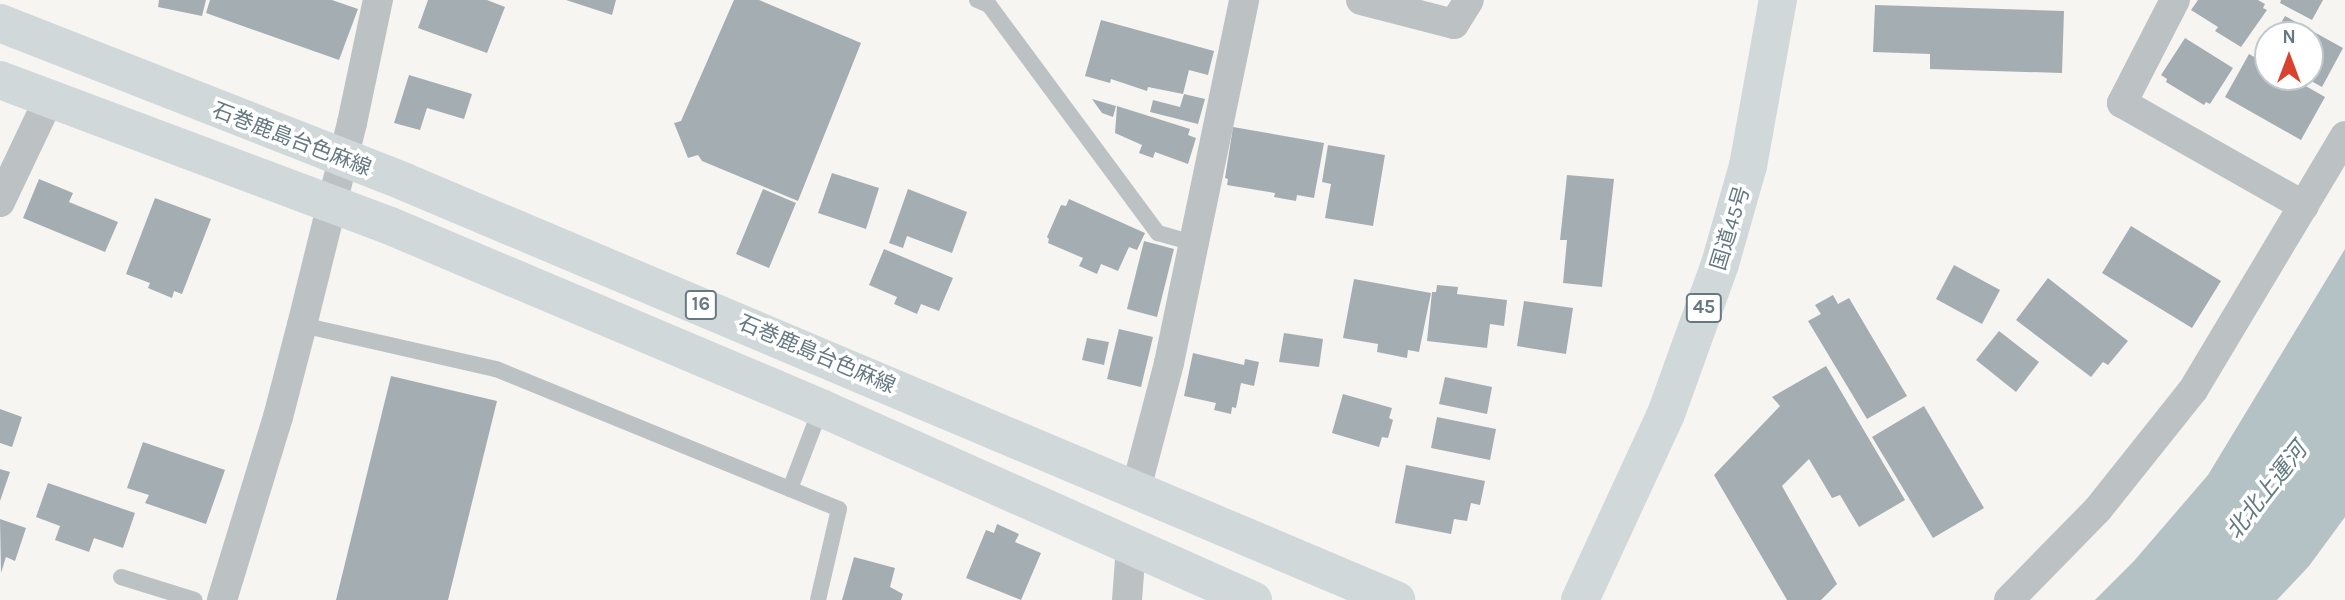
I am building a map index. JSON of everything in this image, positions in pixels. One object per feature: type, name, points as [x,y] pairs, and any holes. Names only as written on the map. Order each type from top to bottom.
[{"type":"main road","name":"国道45号","points":[[1580,600],[1665,414],[1720,264],[1748,166],[1778,0]]},
{"type":"main road","name":"石巻鹿島台色麻線","points":[[0,23],[418,187],[1396,600]]},
{"type":"main road","name":"16","points":[[0,80],[332,204],[821,408],[1253,600]]},
{"type":"street","points":[[222,600],[302,325],[343,159],[378,0]]},
{"type":"street","points":[[1136,489],[1169,363],[1244,0]]},
{"type":"street","points":[[1362,0],[1454,24],[1469,0]]},
{"type":"street","points":[[2175,0],[2122,103],[2304,206]]},
{"type":"street","points":[[0,202],[49,99]]},
{"type":"street","points":[[2009,600],[2098,509],[2193,390],[2345,136]]},
{"type":"street","points":[[1128,600],[1131,547]]},
{"type":"lane","points":[[977,0],[989,5],[1158,233],[1193,243]]},
{"type":"lane","points":[[302,325],[496,369],[839,509],[818,600]]},
{"type":"lane","points":[[790,489],[821,408]]},
{"type":"lane","points":[[121,577],[195,600]]},
{"type":"water","name":"北北上運河","points":[[2345,249],[2345,517],[2309,566],[2277,600],[2095,600],[2134,561],[2208,475]]},
{"type":"building","points":[[159,0],[206,0],[202,16],[158,7]]},
{"type":"building","points":[[210,0],[332,0],[358,9],[339,60],[206,13]]},
{"type":"building","points":[[428,0],[487,0],[505,7],[487,53],[418,28]]},
{"type":"building","points":[[566,0],[616,0],[612,15]]},
{"type":"building","points":[[734,0],[759,0],[861,43],[798,201],[702,161],[698,155],[688,158],[674,123],[681,121]]},
{"type":"building","points":[[2198,0],[2258,0],[2265,4],[2263,8],[2267,10],[2259,21],[2254,21],[2254,28],[2241,47],[2215,31],[2218,27],[2191,10]]},
{"type":"building","points":[[2281,0],[2323,0],[2312,20],[2280,3]]},
{"type":"building","points":[[1875,5],[2064,11],[2062,73],[1930,69],[1930,54],[1873,52]]},
{"type":"building","points":[[1101,20],[1214,51],[1208,75],[1189,70],[1183,94],[1148,87],[1147,91],[1111,79],[1110,83],[1085,76]]},
{"type":"building","points":[[2185,38],[2233,68],[2210,104],[2206,102],[2204,105],[2166,82],[2167,79],[2161,75]]},
{"type":"building","points":[[2324,38],[2343,48],[2324,83]]},
{"type":"building","points":[[2249,54],[2254,57],[2254,91],[2314,91],[2325,97],[2301,140],[2225,97]]},
{"type":"building","points":[[409,75],[472,94],[464,119],[427,108],[420,130],[394,123]]},
{"type":"building","points":[[1184,94],[1205,99],[1198,124],[1150,112],[1153,100],[1180,107]]},
{"type":"building","points":[[1092,99],[1116,106],[1113,117],[1102,113]]},
{"type":"building","points":[[1117,106],[1190,129],[1188,135],[1196,138],[1188,164],[1155,152],[1153,158],[1139,153],[1142,145],[1115,133]]},
{"type":"building","points":[[1233,127],[1324,143],[1314,198],[1297,195],[1296,201],[1274,197],[1275,193],[1227,185],[1228,179],[1225,178]]},
{"type":"building","points":[[1328,145],[1385,155],[1373,226],[1325,218],[1331,184],[1322,182]]},
{"type":"building","points":[[832,173],[879,188],[866,229],[818,213]]},
{"type":"building","points":[[1567,175],[1614,179],[1602,287],[1563,283],[1567,240],[1560,240]]},
{"type":"building","points":[[39,179],[73,193],[69,202],[118,222],[105,252],[23,218]]},
{"type":"building","points":[[763,189],[796,203],[769,268],[736,254]]},
{"type":"building","points":[[908,189],[967,212],[952,253],[907,236],[903,248],[889,243]]},
{"type":"building","points":[[155,198],[211,219],[182,294],[174,291],[172,298],[148,288],[150,283],[126,274]]},
{"type":"building","points":[[1069,199],[1145,233],[1137,250],[1129,247],[1118,271],[1101,264],[1097,274],[1079,266],[1083,258],[1048,243],[1047,237],[1061,205],[1066,206]]},
{"type":"building","points":[[2131,226],[2221,281],[2192,328],[2102,273]]},
{"type":"building","points":[[1144,241],[1174,249],[1157,317],[1127,309]]},
{"type":"building","points":[[884,249],[953,278],[939,311],[921,304],[917,314],[894,304],[897,297],[869,285]]},
{"type":"building","points":[[1954,265],[2000,290],[1982,324],[1936,299]]},
{"type":"building","points":[[2048,278],[2128,341],[2108,365],[2103,362],[2091,377],[2016,320]]},
{"type":"building","points":[[1354,279],[1431,293],[1419,352],[1408,350],[1407,358],[1377,352],[1378,344],[1343,338]]},
{"type":"building","points":[[1437,285],[1458,287],[1457,294],[1507,300],[1504,326],[1490,324],[1487,348],[1427,341],[1432,292],[1436,292]]},
{"type":"building","points":[[1833,295],[1838,304],[1849,298],[1907,396],[1867,419],[1808,321],[1821,314],[1815,305]]},
{"type":"building","points":[[1524,301],[1573,308],[1566,354],[1517,346]]},
{"type":"building","points":[[1119,329],[1153,337],[1141,387],[1107,379]]},
{"type":"building","points":[[1999,331],[2039,362],[2016,392],[1976,360]]},
{"type":"building","points":[[1284,333],[1323,339],[1319,367],[1279,362]]},
{"type":"building","points":[[1087,338],[1109,342],[1104,365],[1082,360]]},
{"type":"building","points":[[1193,353],[1244,365],[1245,359],[1259,362],[1254,386],[1241,383],[1236,408],[1232,407],[1231,414],[1214,410],[1216,403],[1184,396]]},
{"type":"building","points":[[1826,366],[1905,500],[1859,527],[1840,495],[1832,498],[1809,459],[1782,486],[1837,584],[1821,600],[1787,600],[1714,475],[1780,406],[1772,397]]},
{"type":"building","points":[[391,376],[497,401],[448,600],[336,600]]},
{"type":"building","points":[[1445,377],[1492,387],[1487,414],[1439,404]]},
{"type":"building","points":[[1343,394],[1392,408],[1389,418],[1393,420],[1388,438],[1382,437],[1379,447],[1332,433]]},
{"type":"building","points":[[1924,406],[1984,508],[1933,538],[1872,437]]},
{"type":"building","points":[[0,409],[22,417],[12,447],[0,443]]},
{"type":"building","points":[[1437,417],[1496,429],[1490,460],[1431,448]]},
{"type":"building","points":[[143,442],[225,470],[206,524],[145,503],[149,495],[127,488]]},
{"type":"building","points":[[1406,465],[1485,481],[1480,505],[1471,503],[1467,521],[1454,519],[1451,534],[1395,523]]},
{"type":"building","points":[[0,469],[10,472],[0,501]]},
{"type":"building","points":[[48,483],[135,513],[123,548],[94,538],[89,552],[55,540],[60,526],[36,517]]},
{"type":"building","points":[[0,519],[26,528],[15,561],[6,557],[1,573]]},
{"type":"building","points":[[997,524],[1019,534],[1015,542],[1041,553],[1021,600],[966,578],[986,530],[994,533]]},
{"type":"building","points":[[854,557],[895,568],[890,587],[903,594],[901,600],[842,600]]}]
